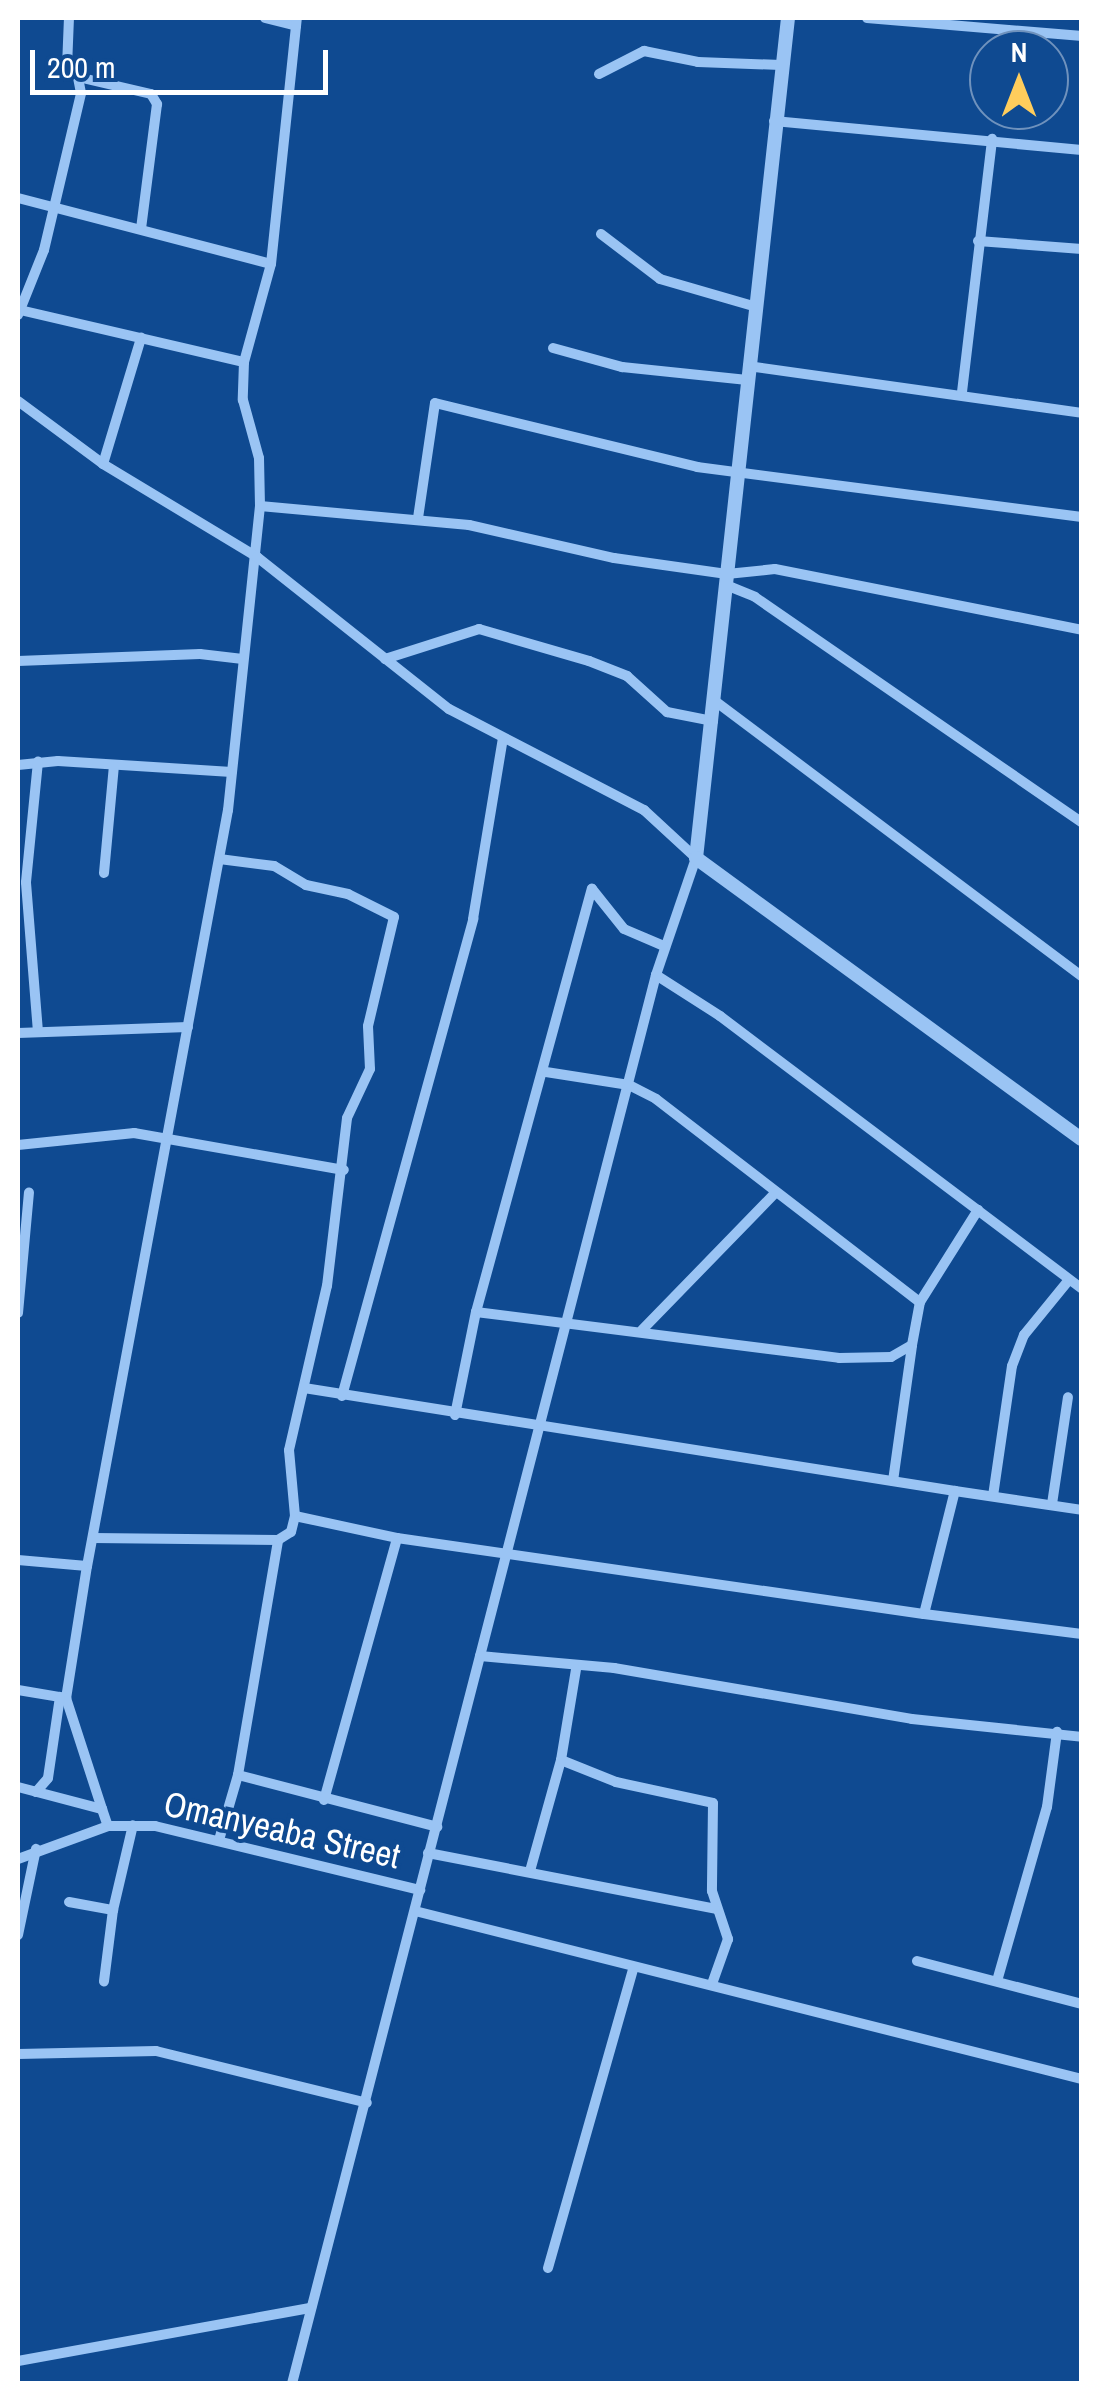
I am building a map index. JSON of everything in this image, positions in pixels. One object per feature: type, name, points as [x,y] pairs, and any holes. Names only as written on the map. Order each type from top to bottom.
[{"type":"street","points":[[69,18],[67,67],[78,76],[151,94],[157,104],[142,229]]},
{"type":"street","points":[[36,1792],[48,1778],[232,772],[260,506],[259,458],[243,400],[244,362],[271,264],[296,22],[265,18]]},
{"type":"street","points":[[292,2384],[656,975],[696,858],[753,306],[788,18]]},
{"type":"street","points":[[867,18],[1009,23],[1082,36]]},
{"type":"street","points":[[599,74],[638,51],[698,62],[782,64]]},
{"type":"street","points":[[78,76],[81,93],[54,210],[19,313],[244,362]]},
{"type":"street","points":[[774,121],[1082,150]]},
{"type":"street","points":[[962,392],[992,139]]},
{"type":"street","points":[[18,198],[271,264]]},
{"type":"street","points":[[602,234],[660,279],[753,306]]},
{"type":"street","points":[[978,241],[1082,249]]},
{"type":"street","points":[[103,464],[140,338]]},
{"type":"street","points":[[553,348],[622,368],[747,373],[962,392],[1082,412]]},
{"type":"street","points":[[18,401],[103,464],[257,557],[449,709],[644,810],[696,858],[1082,1139]]},
{"type":"street","points":[[418,518],[434,403],[697,467],[739,467],[1082,517]]},
{"type":"street","points":[[260,506],[418,518],[727,579],[1082,823]]},
{"type":"street","points":[[727,579],[775,569],[1082,630]]},
{"type":"street","points":[[385,659],[478,629],[590,661],[627,676],[666,712],[713,721]]},
{"type":"street","points":[[18,662],[200,654],[243,660]]},
{"type":"street","points":[[715,700],[1082,977]]},
{"type":"street","points":[[342,1396],[472,920],[503,738]]},
{"type":"street","points":[[18,766],[38,762],[232,772]]},
{"type":"street","points":[[38,762],[26,882],[38,1032]]},
{"type":"street","points":[[104,873],[114,765]]},
{"type":"street","points":[[93,1538],[278,1540],[291,1532],[294,1516],[287,1466],[344,1170],[348,1118],[370,1069],[368,1026],[394,917],[348,894],[306,886],[274,866],[219,859]]},
{"type":"street","points":[[455,1415],[476,1312],[546,1072],[592,889],[618,925],[664,946]]},
{"type":"street","points":[[656,975],[1082,1290]]},
{"type":"street","points":[[18,1033],[188,1028]]},
{"type":"street","points":[[546,1072],[628,1086],[656,1099],[920,1302]]},
{"type":"street","points":[[18,1145],[117,1133],[344,1170]]},
{"type":"street","points":[[18,1313],[29,1192]]},
{"type":"street","points":[[642,1330],[662,1317],[776,1192]]},
{"type":"street","points":[[892,1481],[920,1302],[978,1210]]},
{"type":"street","points":[[993,1496],[1012,1366],[1024,1334],[1068,1281]]},
{"type":"street","points":[[476,1312],[642,1330],[839,1358],[891,1358],[912,1346]]},
{"type":"street","points":[[304,1388],[455,1415],[1082,1510]]},
{"type":"street","points":[[1052,1504],[1068,1398]]},
{"type":"street","points":[[924,1614],[955,1491]]},
{"type":"street","points":[[294,1516],[397,1538],[1082,1634]]},
{"type":"street","points":[[324,1800],[397,1538]]},
{"type":"street","points":[[219,1840],[238,1775],[278,1540]]},
{"type":"street","points":[[18,1560],[87,1566]]},
{"type":"street","points":[[480,1656],[576,1669],[614,1668],[912,1720],[1058,1732],[1082,1738]]},
{"type":"street","points":[[530,1871],[560,1760],[576,1669]]},
{"type":"street","points":[[18,1690],[63,1697]]},
{"type":"street","points":[[63,1697],[108,1826]]},
{"type":"street","points":[[997,1981],[1047,1807],[1058,1732]]},
{"type":"street","points":[[560,1760],[616,1782],[713,1803],[716,1909]]},
{"type":"street","points":[[238,1775],[437,1827]]},
{"type":"street","points":[[18,1788],[102,1809]]},
{"type":"street","points":[[104,1981],[113,1910],[133,1825]]},
{"type":"street","name":"Omanyeaba Street","points":[[18,1859],[108,1826],[133,1825],[219,1840],[420,1890]]},
{"type":"street","points":[[18,1935],[36,1850]]},
{"type":"street","points":[[428,1853],[716,1909],[724,1916],[728,1938],[712,1984]]},
{"type":"street","points":[[69,1902],[113,1910]]},
{"type":"street","points":[[415,1910],[1082,2079]]},
{"type":"street","points":[[917,1961],[1082,2004]]},
{"type":"street","points":[[548,2268],[634,1967]]},
{"type":"street","points":[[18,2054],[156,2051],[367,2102]]},
{"type":"street","points":[[18,2361],[311,2308]]}]
